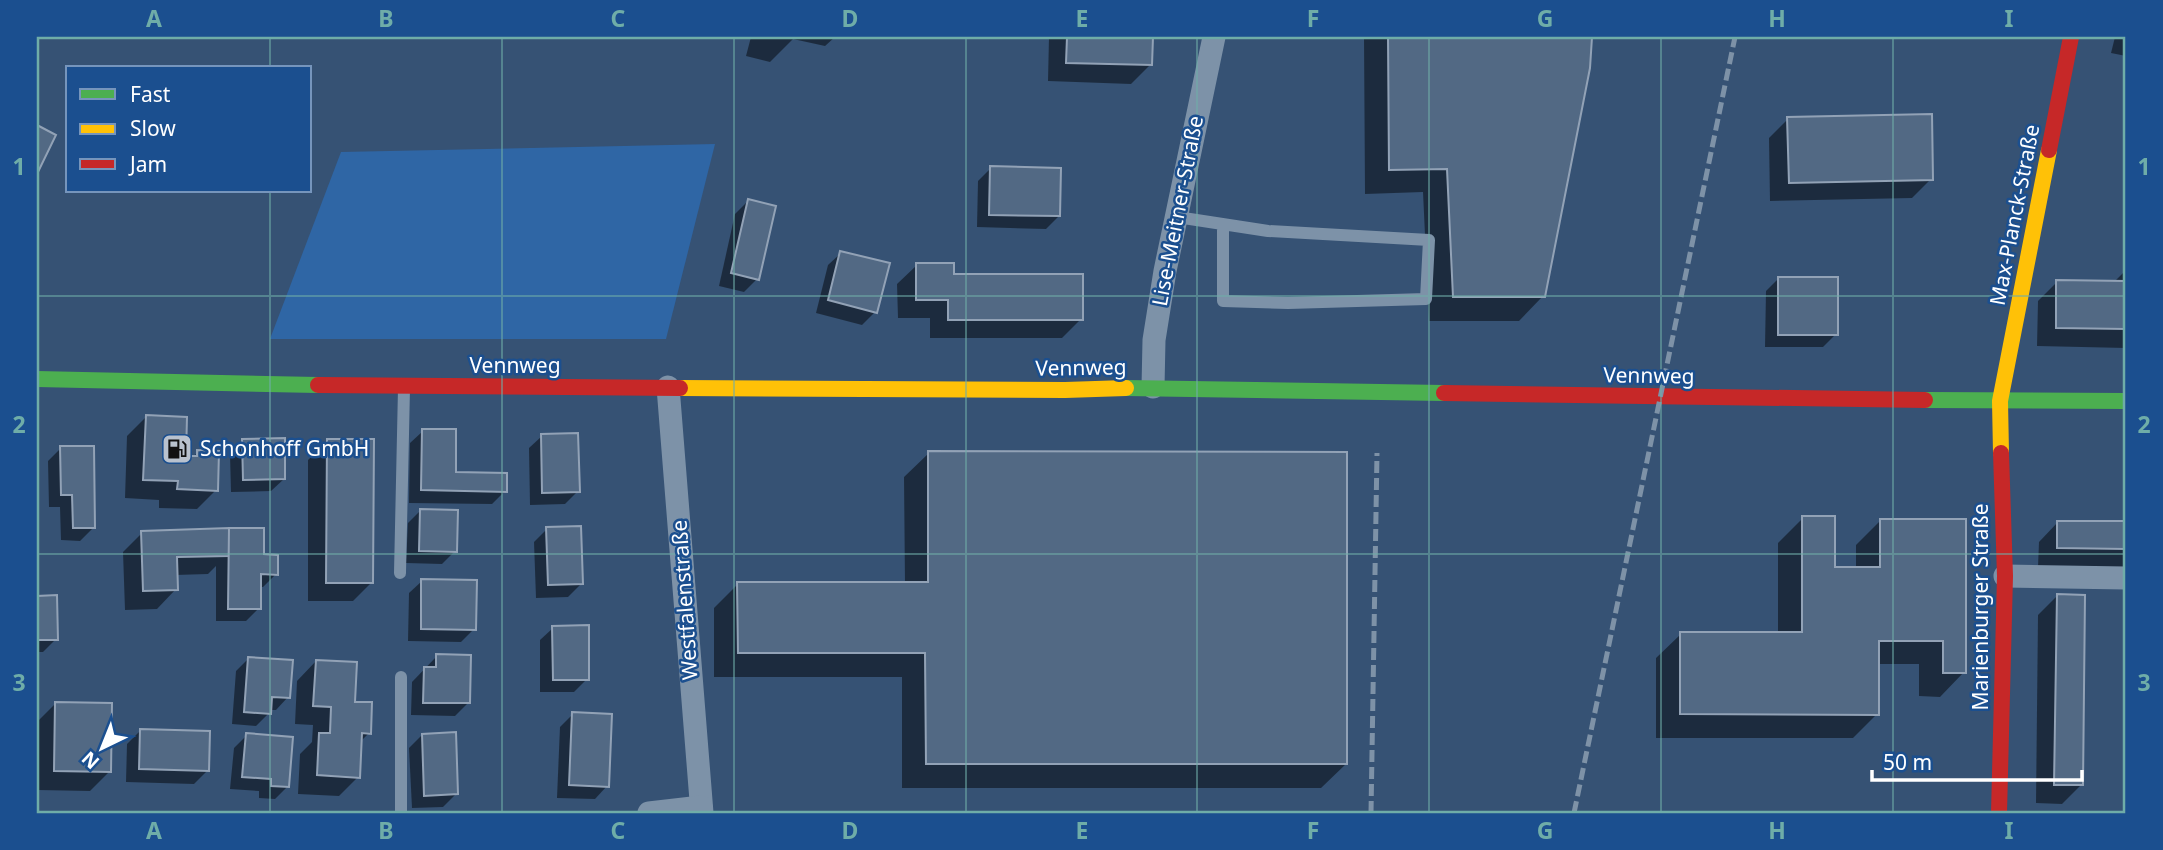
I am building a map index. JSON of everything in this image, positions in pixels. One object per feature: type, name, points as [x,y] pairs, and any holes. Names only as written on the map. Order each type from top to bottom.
[{"type":"street","name":"Lise-Meitner-Straße","points":[[1153,387],[1154,340],[1213,37]]},
{"type":"street","name":"Max-Planck-Straße","points":[[2000,401],[2071,37]]},
{"type":"street","name":"Vennweg","points":[[37,379],[404,387],[1065,390],[1153,387],[1686,398],[2126,401]]},
{"type":"street","name":"Westfalenstraße","points":[[668,387],[701,810]]},
{"type":"street","name":"Marienburger Straße","points":[[1999,813],[2005,576],[2000,401]]},
{"type":"street","points":[[2005,576],[2126,578]]},
{"type":"street","points":[[649,813],[701,810]]},
{"type":"lane","points":[[1177,216],[1268,231],[1429,240],[1426,299],[1288,303],[1223,301],[1223,225]]},
{"type":"lane","points":[[400,573],[404,387]]},
{"type":"lane","points":[[401,677],[401,813]]},
{"type":"shaded area","points":[[715,144],[666,339],[270,339],[341,152]]},
{"type":"building","points":[[1067,37],[1153,37],[1152,65],[1066,63]]},
{"type":"building","points":[[1388,37],[1592,37],[1590,68],[1545,297],[1453,297],[1447,169],[1389,170]]},
{"type":"building","points":[[1932,114],[1933,180],[1789,183],[1787,117]]},
{"type":"building","points":[[37,125],[56,135],[37,174]]},
{"type":"building","points":[[990,166],[1061,168],[1060,216],[989,215]]},
{"type":"building","points":[[748,199],[776,206],[759,280],[731,273]]},
{"type":"building","points":[[840,251],[890,263],[877,313],[828,300]]},
{"type":"building","points":[[916,263],[954,263],[954,274],[1083,274],[1083,320],[948,320],[948,300],[916,300]]},
{"type":"building","points":[[1778,277],[1838,277],[1838,335],[1778,335]]},
{"type":"building","points":[[2056,280],[2126,281],[2126,329],[2056,328]]},
{"type":"building","points":[[146,415],[187,417],[186,456],[197,456],[197,450],[219,451],[218,491],[177,489],[178,481],[143,480]]},
{"type":"building","points":[[422,429],[456,429],[456,472],[507,473],[507,492],[421,490]]},
{"type":"building","points":[[578,433],[580,492],[542,493],[541,434]]},
{"type":"building","points":[[285,438],[285,479],[243,480],[242,439]]},
{"type":"building","points":[[327,439],[374,439],[373,583],[326,583]]},
{"type":"building","points":[[60,446],[94,446],[95,528],[73,528],[72,495],[61,495]]},
{"type":"building","points":[[928,451],[1347,452],[1347,764],[926,764],[925,653],[738,653],[737,582],[928,582]]},
{"type":"building","points":[[420,509],[458,510],[457,552],[419,551]]},
{"type":"building","points":[[1802,516],[1835,516],[1835,567],[1880,567],[1880,519],[1966,519],[1966,673],[1943,673],[1943,641],[1879,641],[1879,715],[1680,714],[1680,632],[1802,632]]},
{"type":"building","points":[[2057,521],[2126,521],[2126,549],[2057,548]]},
{"type":"building","points":[[581,526],[583,584],[548,585],[546,527]]},
{"type":"building","points":[[229,528],[229,556],[177,557],[178,590],[143,591],[141,531]]},
{"type":"building","points":[[229,528],[264,528],[264,554],[278,555],[278,575],[261,574],[261,609],[228,609]]},
{"type":"building","points":[[421,579],[477,580],[476,630],[421,629]]},
{"type":"building","points":[[2057,594],[2085,595],[2083,785],[2054,785]]},
{"type":"building","points":[[57,595],[58,640],[37,640],[37,596]]},
{"type":"building","points":[[589,625],[589,680],[553,680],[552,626]]},
{"type":"building","points":[[436,654],[471,655],[470,703],[423,703],[424,667],[436,667]]},
{"type":"building","points":[[248,657],[293,660],[290,698],[272,697],[271,714],[244,712]]},
{"type":"building","points":[[316,660],[357,662],[355,702],[372,702],[371,734],[362,733],[360,778],[317,775],[319,733],[330,733],[331,707],[313,706]]},
{"type":"building","points":[[55,702],[112,703],[111,772],[54,771]]},
{"type":"building","points":[[572,712],[612,714],[609,787],[569,785]]},
{"type":"building","points":[[140,729],[210,731],[209,771],[139,769]]},
{"type":"building","points":[[456,732],[458,794],[424,796],[422,734]]},
{"type":"building","points":[[246,733],[293,737],[289,787],[271,786],[271,779],[242,777]]},
{"type":"railway","points":[[1574,813],[1735,37]]},
{"type":"railway","points":[[1371,813],[1377,453]]},
{"type":"traffic: fast","points":[[37,379],[318,385]]},
{"type":"traffic: fast","points":[[1126,388],[1444,393]]},
{"type":"traffic: fast","points":[[1925,400],[2126,401]]},
{"type":"traffic: slow","points":[[2001,453],[2000,401],[2049,150]]},
{"type":"traffic: slow","points":[[680,388],[1126,388]]},
{"type":"traffic: jam","points":[[2049,150],[2071,37]]},
{"type":"traffic: jam","points":[[318,385],[680,388]]},
{"type":"traffic: jam","points":[[1444,393],[1925,400]]},
{"type":"traffic: jam","points":[[1999,813],[2005,576],[2001,453]]},
{"type":"place","name":"Schonhoff GmbH","points":[[177,449]]}]
